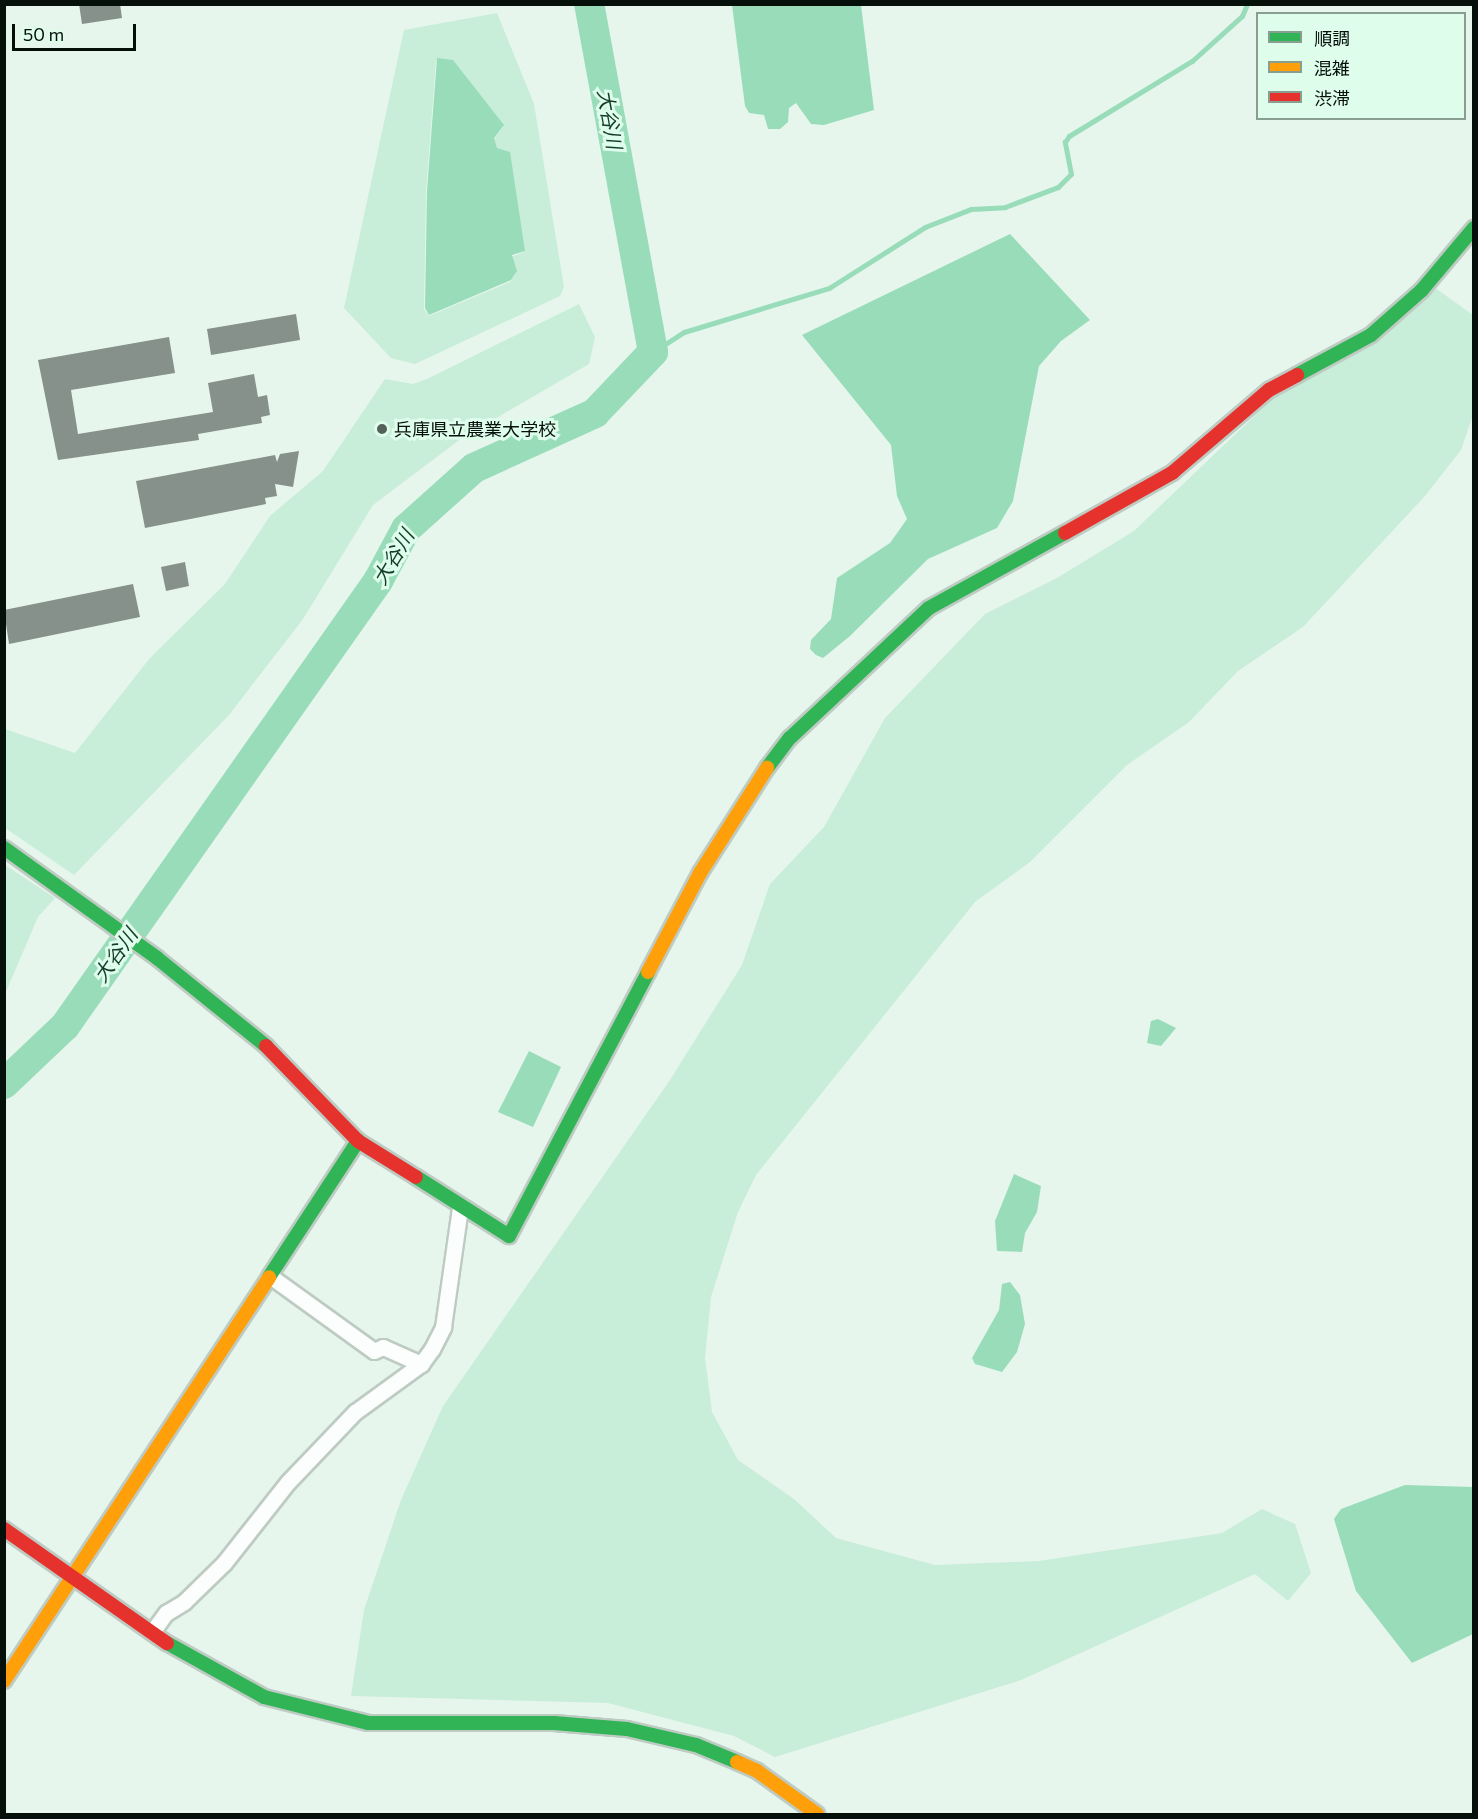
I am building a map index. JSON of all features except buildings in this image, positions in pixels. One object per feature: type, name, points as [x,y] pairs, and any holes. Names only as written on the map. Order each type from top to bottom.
[{"type":"street","points":[[4,848],[152,954],[265,1045],[358,1141],[460,1208],[509,1236],[700,873],[765,770],[790,738],[929,608],[1172,473],[1269,390],[1371,335],[1422,290],[1473,228]]},
{"type":"street","points":[[4,1682],[358,1141]]},
{"type":"street","points":[[152,1632],[166,1613],[184,1602],[224,1563],[288,1482],[355,1412],[421,1364],[443,1327],[460,1208]]},
{"type":"street","points":[[270,1276],[374,1351],[383,1347],[421,1364]]},
{"type":"street","points":[[4,1529],[74,1575],[152,1632],[264,1697],[368,1723],[554,1724],[627,1729],[696,1745],[757,1771],[817,1815]]},
{"type":"shaded area","points":[[732,5],[861,5],[874,110],[824,125],[811,124],[796,103],[789,108],[788,122],[780,129],[768,129],[764,115],[749,113],[745,106]]},
{"type":"shaded area","points":[[497,13],[534,104],[564,287],[560,296],[415,364],[391,358],[344,308],[404,30]],"holes":[[[436,60],[452,62],[503,127],[493,140],[496,149],[509,154],[524,252],[511,257],[516,273],[510,282],[429,316],[424,309],[426,193]]]},
{"type":"shaded area","points":[[437,58],[453,60],[504,125],[494,138],[497,148],[510,152],[525,251],[512,255],[517,271],[511,280],[429,315],[425,308],[427,191]]},
{"type":"shaded area","points":[[1010,234],[1090,320],[1061,341],[1039,366],[1013,501],[997,528],[928,559],[850,636],[823,658],[816,655],[810,649],[811,640],[831,619],[837,578],[890,543],[907,519],[897,496],[891,445],[802,335]]},
{"type":"shaded area","points":[[1431,285],[1473,315],[1473,415],[1461,450],[1425,496],[1303,627],[1238,671],[1189,722],[1127,765],[1030,862],[975,902],[756,1175],[738,1212],[711,1297],[705,1358],[712,1412],[738,1460],[794,1499],[836,1538],[935,1565],[1039,1561],[1222,1533],[1262,1509],[1295,1524],[1311,1573],[1288,1601],[1255,1574],[1021,1680],[775,1757],[734,1736],[608,1703],[351,1696],[364,1610],[401,1500],[443,1406],[670,1080],[742,965],[770,884],[824,827],[885,718],[985,614],[1057,578],[1134,531],[1274,397]]},
{"type":"shaded area","points":[[579,304],[595,337],[589,364],[462,438],[373,505],[303,619],[229,715],[74,875],[5,828],[5,729],[75,753],[150,658],[225,584],[270,516],[323,471],[385,379],[413,384],[427,379]]},
{"type":"shaded area","points":[[5,865],[55,898],[38,917],[5,994]]},
{"type":"shaded area","points":[[1158,1019],[1176,1028],[1161,1046],[1147,1043],[1151,1021]]},
{"type":"shaded area","points":[[529,1051],[561,1067],[533,1127],[498,1112]]},
{"type":"shaded area","points":[[1014,1174],[1041,1186],[1037,1212],[1025,1233],[1022,1252],[997,1251],[995,1221]]},
{"type":"shaded area","points":[[1010,1282],[1020,1295],[1025,1324],[1017,1352],[1002,1372],[975,1364],[972,1358],[999,1310],[1002,1284]]},
{"type":"shaded area","points":[[1405,1485],[1474,1487],[1473,1634],[1412,1663],[1356,1591],[1334,1519],[1341,1509]]},
{"type":"waterway","name":"大谷川","points":[[4,1084],[65,1026],[378,581],[406,529],[474,468],[595,413],[653,352],[589,4]]},
{"type":"waterway","points":[[653,352],[684,332],[829,288],[925,227],[971,209],[1005,207],[1058,187],[1071,174],[1065,142],[1069,136],[1192,61],[1242,16],[1247,4]]},
{"type":"traffic: fast","points":[[1297,375],[1371,335],[1422,290],[1474,228]]},
{"type":"traffic: fast","points":[[767,768],[790,738],[929,608],[1065,533]]},
{"type":"traffic: fast","points":[[4,848],[157,958],[266,1046]]},
{"type":"traffic: fast","points":[[416,1177],[509,1236],[648,972]]},
{"type":"traffic: fast","points":[[269,1277],[358,1141]]},
{"type":"traffic: fast","points":[[167,1643],[264,1697],[368,1723],[554,1723],[627,1729],[696,1745],[737,1762]]},
{"type":"traffic: slow","points":[[648,972],[700,873],[767,768]]},
{"type":"traffic: slow","points":[[4,1681],[269,1277]]},
{"type":"traffic: slow","points":[[737,1762],[757,1771],[817,1814]]},
{"type":"traffic: jam","points":[[1065,533],[1172,473],[1269,390],[1297,375]]},
{"type":"traffic: jam","points":[[266,1046],[358,1141],[416,1177]]},
{"type":"traffic: jam","points":[[4,1529],[167,1643]]},
{"type":"place","name":"兵庫県立農業大学校","points":[[382,429]]}]
